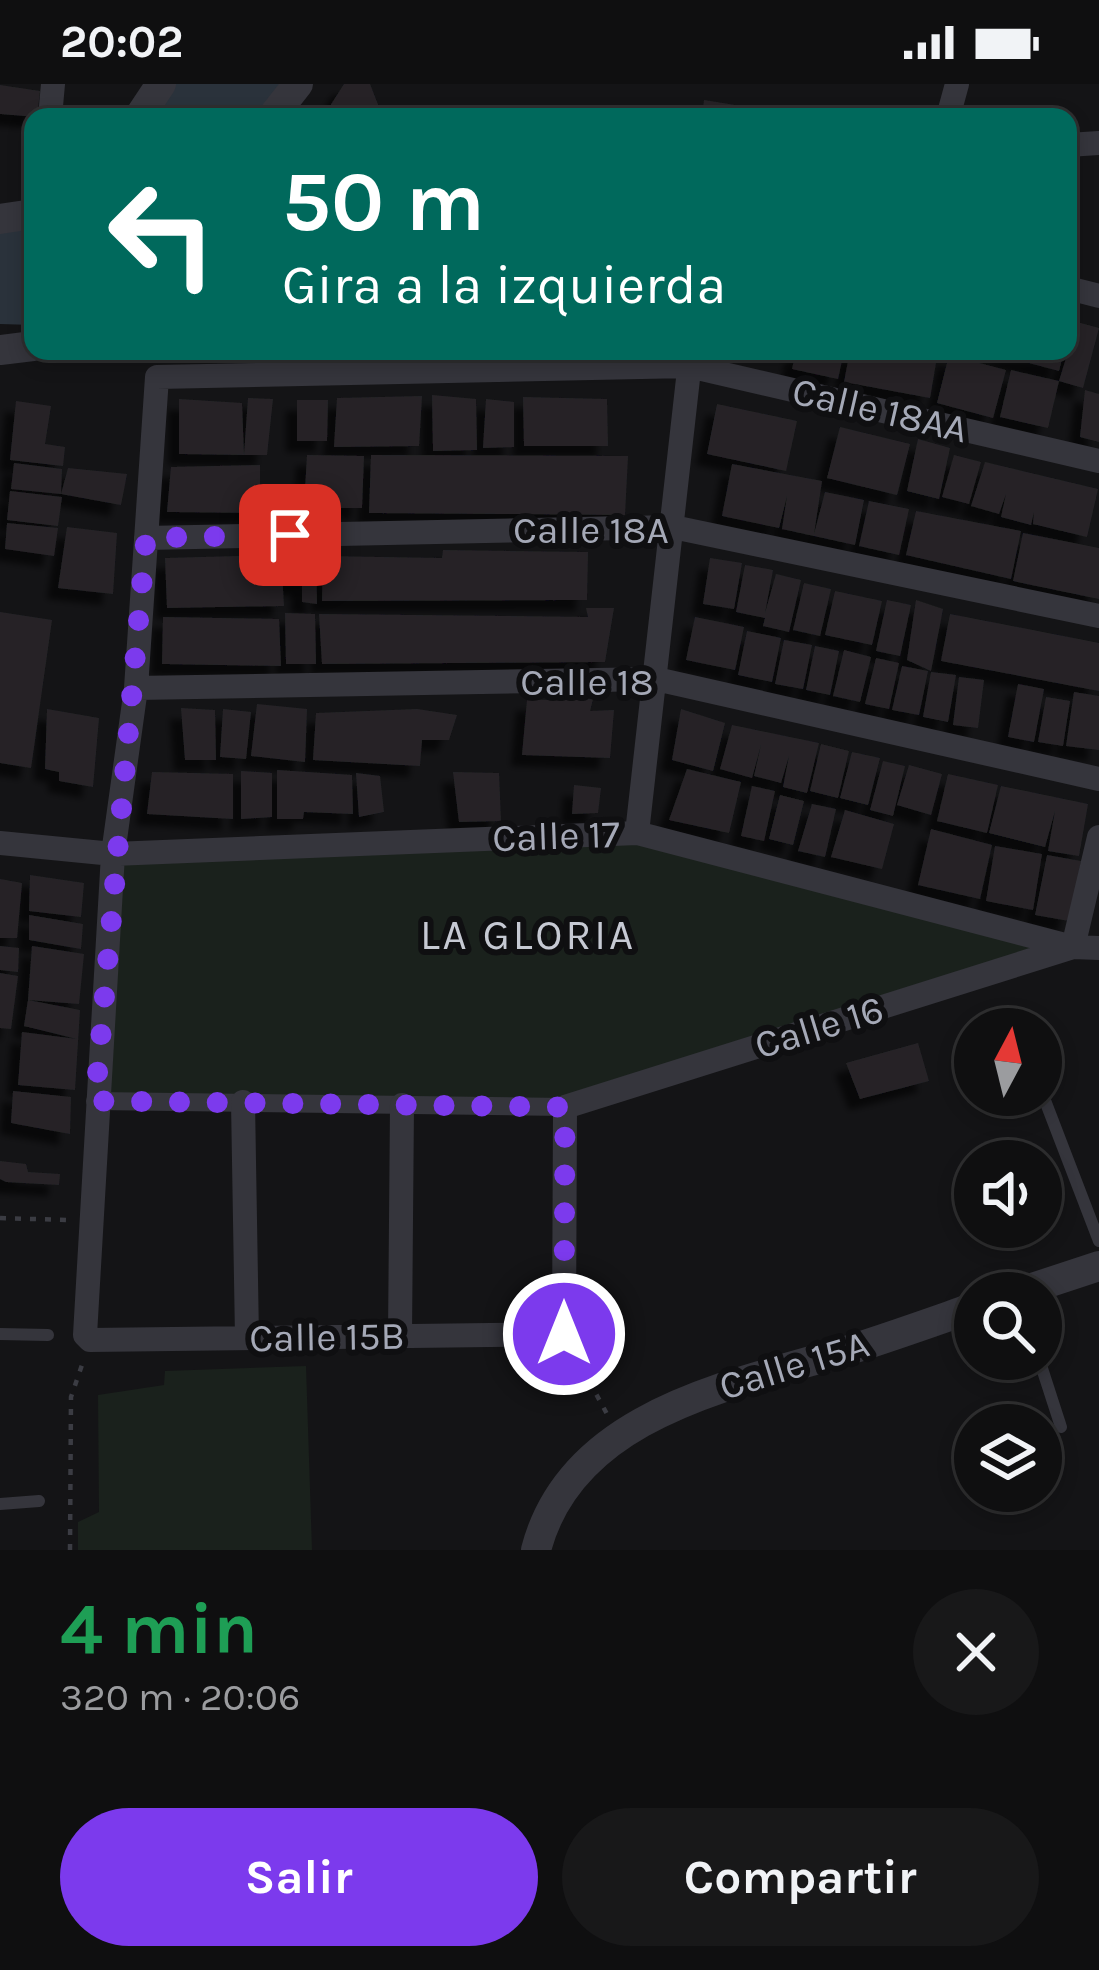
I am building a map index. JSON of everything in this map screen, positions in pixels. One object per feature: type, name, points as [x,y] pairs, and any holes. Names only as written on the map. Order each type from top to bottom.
[{"type":"street","points":[[279,108],[298,84]]},
{"type":"street","name":"Calle 18AA","points":[[146,538],[157,377],[634,360]]},
{"type":"street","points":[[637,833],[690,360]]},
{"type":"street","name":"Calle 18AA","points":[[698,360],[1099,461]]},
{"type":"street","name":"Calle 18A","points":[[146,538],[673,526],[1099,616]]},
{"type":"street","points":[[90,1340],[85,1335],[95,1101],[113,854],[136,688],[146,538]]},
{"type":"street","name":"Calle 18","points":[[136,688],[656,679],[1099,778]]},
{"type":"street","name":"Calle 17","points":[[0,843],[113,854],[637,833],[1072,947],[1099,947]]},
{"type":"street","points":[[1072,947],[1099,836]]},
{"type":"street","name":"Calle 16","points":[[565,1107],[1072,947]]},
{"type":"street","points":[[95,1101],[565,1107],[564,1334]]},
{"type":"street","points":[[243,1102],[248,1338]]},
{"type":"street","points":[[400,1336],[402,1105]]},
{"type":"street","points":[[1062,1278],[1099,1266]]},
{"type":"street","name":"Calle 15A","points":[[536,1550],[553,1502],[619,1437],[681,1401],[954,1314]]},
{"type":"street","name":"Calle 15B","points":[[90,1340],[564,1334]]},
{"type":"lane","points":[[1051,1116],[1099,1240]]},
{"type":"lane","points":[[0,1334],[48,1334]]},
{"type":"lane","points":[[0,1504],[39,1501]]},
{"type":"path","points":[[0,1219],[92,1220]]},
{"type":"path","points":[[564,1334],[619,1437]]},
{"type":"path","points":[[70,1550],[71,1397],[90,1340]]},
{"type":"shaded area","points":[[163,84],[298,84],[279,108],[146,108]]},
{"type":"shaded area","points":[[24,210],[24,325],[0,324],[0,216]]},
{"type":"shaded area","points":[[637,833],[1073,947],[565,1107],[95,1101],[113,854]]},
{"type":"shaded area","points":[[306,1366],[312,1550],[78,1550],[78,1522],[99,1512],[98,1395],[164,1385],[165,1371]]},
{"type":"building","points":[[344,84],[370,84],[379,108],[329,108]]},
{"type":"building","points":[[0,85],[40,91],[38,108],[24,108],[24,116],[0,114]]},
{"type":"building","points":[[704,100],[735,105],[734,108],[703,108]]},
{"type":"building","points":[[1077,322],[1099,328],[1083,388],[1059,381],[1065,360],[1077,360]]},
{"type":"building","points":[[794,360],[842,360],[838,379],[792,369]]},
{"type":"building","points":[[848,360],[936,360],[930,398],[844,382]]},
{"type":"building","points":[[948,360],[1006,370],[993,418],[937,403]]},
{"type":"building","points":[[1018,360],[1062,360],[1059,371]]},
{"type":"building","points":[[1011,370],[1059,381],[1048,428],[1000,417]]},
{"type":"building","points":[[1085,390],[1099,394],[1099,442],[1080,437]]},
{"type":"building","points":[[432,395],[476,399],[477,450],[433,451]]},
{"type":"building","points":[[422,396],[419,446],[334,447],[337,398]]},
{"type":"building","points":[[523,397],[607,399],[608,446],[524,446]]},
{"type":"building","points":[[248,398],[273,399],[267,455],[244,455]]},
{"type":"building","points":[[179,399],[242,403],[244,455],[179,454]]},
{"type":"building","points":[[486,399],[514,402],[514,447],[483,448]]},
{"type":"building","points":[[297,400],[328,400],[327,441],[297,441]]},
{"type":"building","points":[[16,401],[51,406],[45,444],[65,447],[63,466],[10,460]]},
{"type":"building","points":[[717,404],[797,421],[786,471],[707,454]]},
{"type":"building","points":[[840,427],[910,444],[897,495],[827,478]]},
{"type":"building","points":[[918,439],[950,448],[939,499],[907,491]]},
{"type":"building","points":[[307,455],[364,456],[362,508],[304,508]]},
{"type":"building","points":[[371,455],[628,456],[625,515],[369,513]]},
{"type":"building","points":[[954,455],[981,462],[969,504],[942,497]]},
{"type":"building","points":[[985,462],[1098,489],[1087,537],[1033,524],[1034,512],[1031,525],[1001,517],[1006,494],[999,514],[971,506]]},
{"type":"building","points":[[14,463],[62,469],[61,494],[11,489]]},
{"type":"building","points":[[732,464],[822,481],[814,534],[825,492],[864,500],[855,545],[782,529],[787,496],[779,528],[722,516]]},
{"type":"building","points":[[260,465],[260,513],[167,512],[171,467]]},
{"type":"building","points":[[68,468],[127,474],[121,505],[61,494]]},
{"type":"building","points":[[10,491],[62,497],[58,526],[7,520]]},
{"type":"building","points":[[869,501],[909,509],[899,555],[859,546]]},
{"type":"building","points":[[916,511],[1021,531],[1011,579],[906,555]]},
{"type":"building","points":[[7,523],[58,528],[54,556],[5,549]]},
{"type":"building","points":[[67,527],[117,533],[113,594],[58,588]]},
{"type":"building","points":[[1023,533],[1099,548],[1099,599],[1013,581]]},
{"type":"building","points":[[443,550],[588,552],[587,600],[322,601],[323,556],[442,558]]},
{"type":"building","points":[[288,552],[316,554],[317,604],[302,602],[302,585],[288,583]]},
{"type":"building","points":[[281,555],[284,606],[167,608],[165,558]]},
{"type":"building","points":[[710,558],[742,563],[734,609],[703,604]]},
{"type":"building","points":[[745,565],[773,570],[765,613],[776,574],[801,580],[789,632],[763,626],[765,618],[736,612]]},
{"type":"building","points":[[804,583],[831,589],[820,636],[793,630]]},
{"type":"building","points":[[835,591],[882,601],[872,645],[825,635]]},
{"type":"building","points":[[887,600],[911,605],[900,656],[876,651]]},
{"type":"building","points":[[916,600],[943,609],[931,671],[907,660]]},
{"type":"building","points":[[586,608],[614,608],[605,662],[322,664],[319,614],[588,617]]},
{"type":"building","points":[[0,612],[52,620],[31,768],[0,763]]},
{"type":"building","points":[[285,613],[315,614],[316,664],[286,664]]},
{"type":"building","points":[[950,614],[1099,643],[1099,691],[941,661]]},
{"type":"building","points":[[163,617],[279,619],[281,666],[162,664]]},
{"type":"building","points":[[695,617],[744,627],[735,670],[686,660]]},
{"type":"building","points":[[747,631],[781,638],[772,682],[738,675]]},
{"type":"building","points":[[784,640],[812,645],[803,689],[775,684]]},
{"type":"building","points":[[815,646],[839,651],[830,695],[806,690]]},
{"type":"building","points":[[844,650],[871,657],[860,702],[833,696]]},
{"type":"building","points":[[876,658],[899,663],[889,709],[865,704]]},
{"type":"building","points":[[902,666],[928,671],[919,715],[892,710]]},
{"type":"building","points":[[931,672],[956,675],[948,722],[923,717]]},
{"type":"building","points":[[959,677],[984,680],[978,728],[953,725]]},
{"type":"building","points":[[1018,684],[1044,689],[1034,742],[1008,737]]},
{"type":"building","points":[[1074,692],[1099,696],[1099,750],[1066,746]]},
{"type":"building","points":[[1046,697],[1070,701],[1063,746],[1038,742]]},
{"type":"building","points":[[593,699],[590,711],[614,710],[610,758],[522,755],[527,700]]},
{"type":"building","points":[[257,704],[307,709],[305,762],[251,756]]},
{"type":"building","points":[[181,708],[215,710],[216,760],[185,760]]},
{"type":"building","points":[[47,709],[99,718],[93,787],[59,781],[59,772],[45,769]]},
{"type":"building","points":[[223,709],[251,712],[246,759],[220,757]]},
{"type":"building","points":[[417,709],[457,715],[449,740],[422,740],[420,766],[313,760],[316,713]]},
{"type":"building","points":[[681,709],[725,723],[713,771],[672,760]]},
{"type":"building","points":[[732,725],[819,743],[807,793],[783,787],[789,756],[781,783],[754,776],[761,745],[752,778],[720,769]]},
{"type":"building","points":[[821,744],[849,751],[838,798],[810,791]]},
{"type":"building","points":[[852,752],[880,758],[868,805],[840,798]]},
{"type":"building","points":[[883,761],[905,766],[893,816],[870,810]]},
{"type":"building","points":[[909,765],[942,774],[931,815],[897,805]]},
{"type":"building","points":[[687,769],[741,782],[729,833],[669,820]]},
{"type":"building","points":[[277,770],[352,775],[353,814],[304,812],[303,819],[277,819]]},
{"type":"building","points":[[241,771],[272,773],[272,817],[241,819]]},
{"type":"building","points":[[152,772],[233,774],[233,819],[147,814]]},
{"type":"building","points":[[453,772],[499,773],[501,821],[459,822]]},
{"type":"building","points":[[356,773],[380,776],[384,812],[359,817]]},
{"type":"building","points":[[948,774],[998,785],[987,833],[937,821]]},
{"type":"building","points":[[574,785],[601,788],[598,813],[572,814]]},
{"type":"building","points":[[752,786],[775,791],[764,841],[741,836]]},
{"type":"building","points":[[1001,786],[1088,804],[1079,856],[1048,851],[1055,811],[1045,847],[989,833]]},
{"type":"building","points":[[780,795],[804,801],[793,845],[769,839]]},
{"type":"building","points":[[812,804],[836,809],[825,857],[798,851]]},
{"type":"building","points":[[845,810],[894,824],[882,869],[831,857]]},
{"type":"building","points":[[931,829],[992,845],[980,899],[918,885]]},
{"type":"building","points":[[995,846],[1042,854],[1033,910],[986,901]]},
{"type":"building","points":[[1047,855],[1081,861],[1069,921],[1035,915]]},
{"type":"building","points":[[30,875],[84,883],[81,917],[29,911]]},
{"type":"building","points":[[0,879],[22,883],[17,938],[0,938]]},
{"type":"building","points":[[29,915],[83,924],[81,949],[29,940]]},
{"type":"building","points":[[0,946],[19,948],[18,972],[0,970]]},
{"type":"building","points":[[32,946],[84,954],[79,1004],[28,1000]]},
{"type":"building","points":[[0,973],[18,976],[11,1029],[0,1028]]},
{"type":"building","points":[[28,1000],[80,1010],[75,1090],[18,1085],[22,1032],[77,1039],[24,1026]]},
{"type":"building","points":[[918,1043],[929,1081],[860,1099],[846,1063]]},
{"type":"building","points":[[13,1091],[71,1097],[70,1134],[11,1123]]},
{"type":"building","points":[[0,1161],[26,1164],[28,1172],[60,1174],[59,1185],[6,1182],[0,1179]]},
{"type":"district","name":"LA GLORIA","points":[[528,935]]},
{"type":"route","points":[[290,535],[146,538],[136,688],[113,854],[95,1101],[565,1107],[564,1334]]}]
